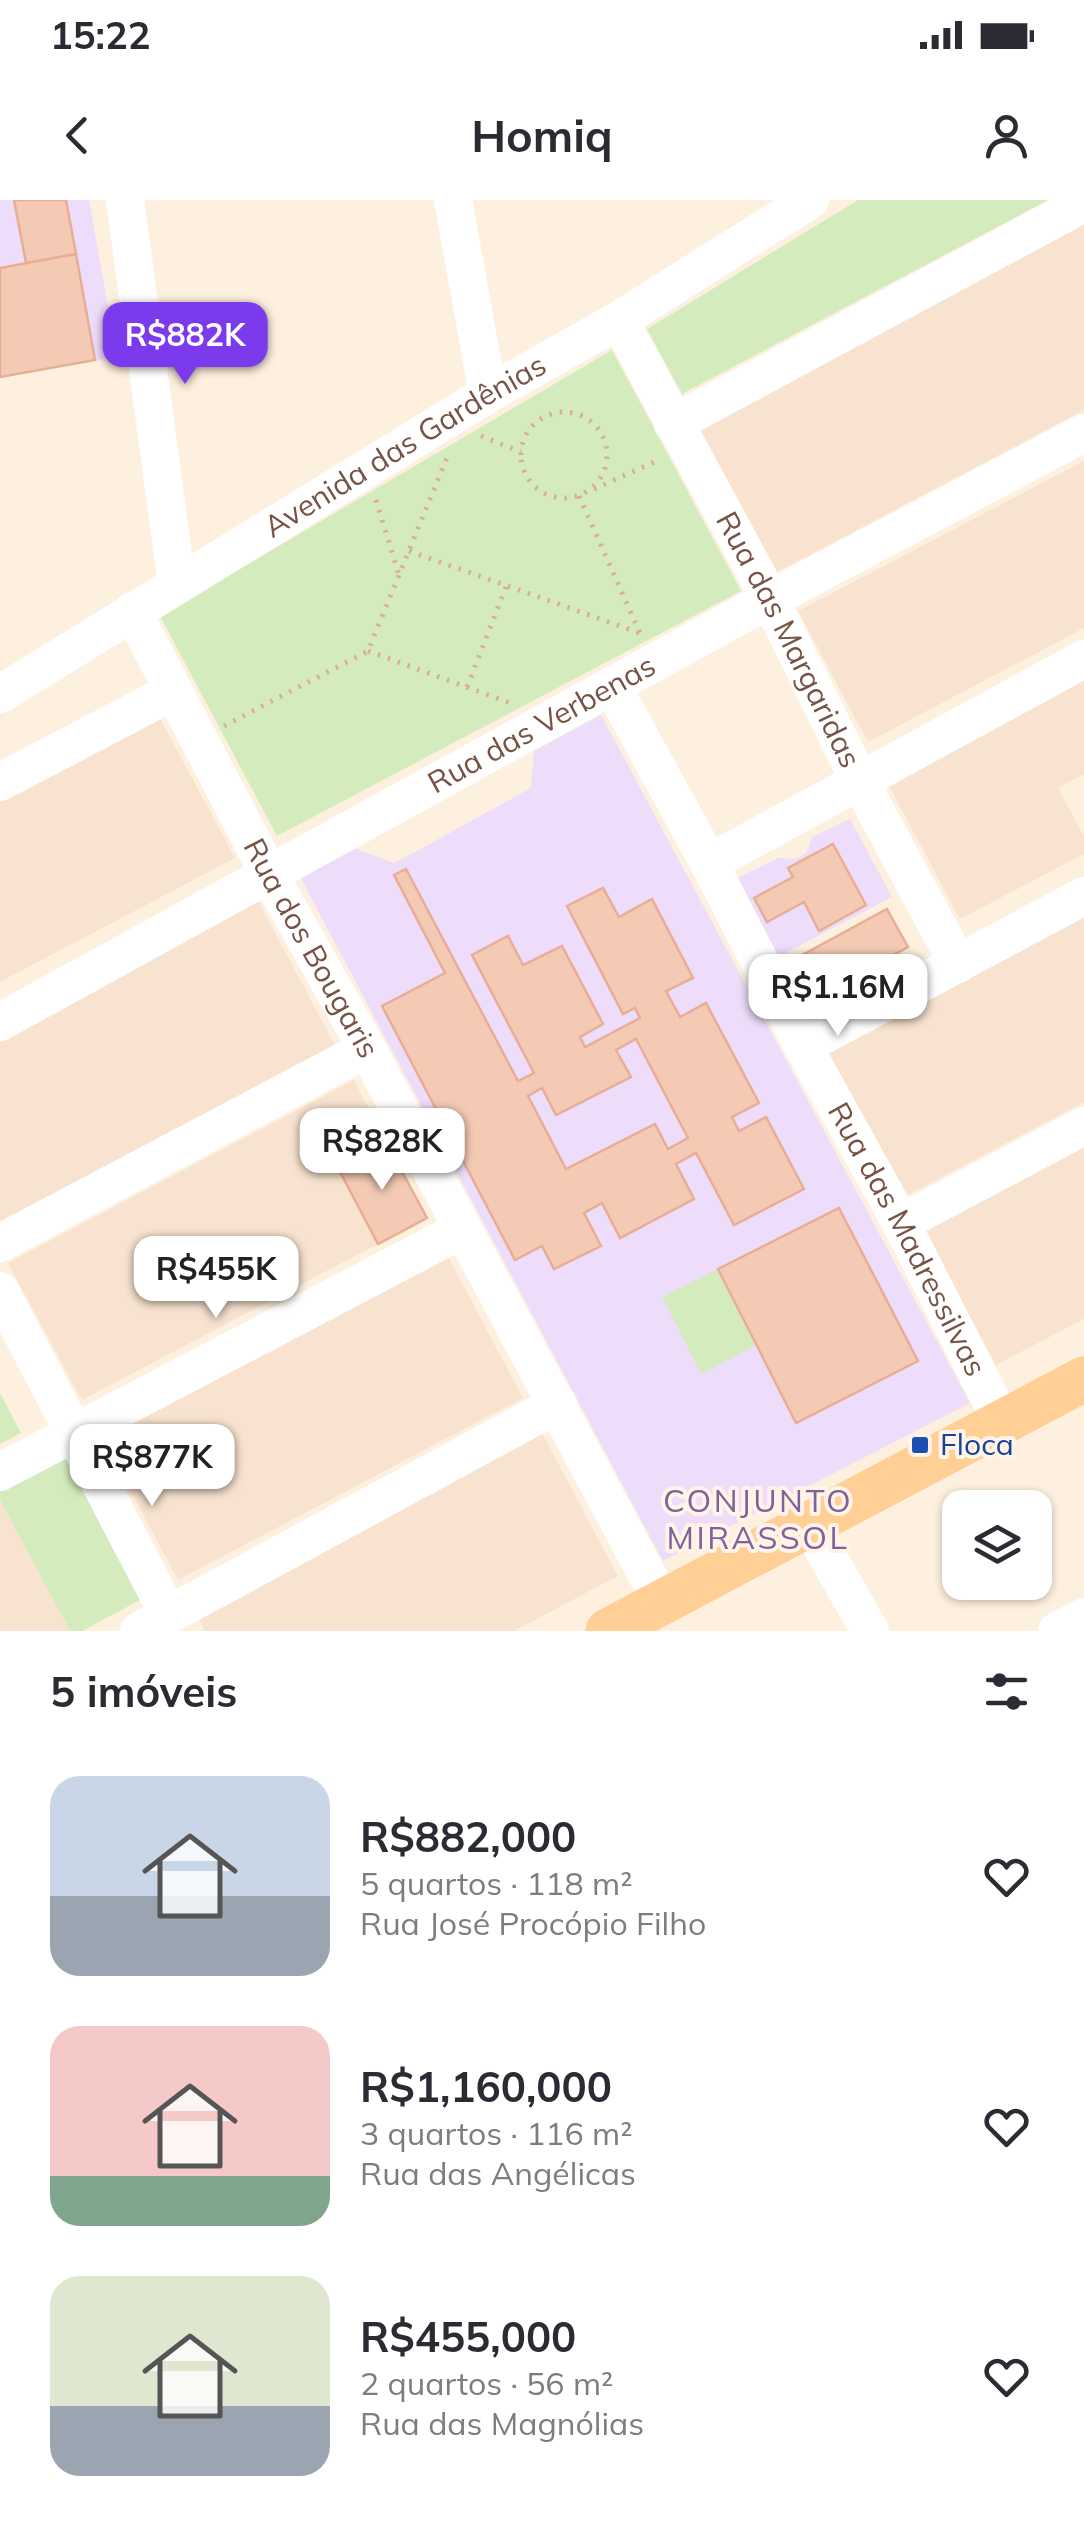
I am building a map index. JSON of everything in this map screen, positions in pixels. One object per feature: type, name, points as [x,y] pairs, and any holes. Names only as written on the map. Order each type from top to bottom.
[{"type":"main road","points":[[608,1631],[1084,1379]]},
{"type":"street","points":[[125,200],[177,584]]},
{"type":"street","points":[[453,200],[491,410]]},
{"type":"street","points":[[673,424],[1084,203]]},
{"type":"street","name":"Avenida das Gardênias","points":[[0,694],[177,584],[491,410],[793,205]]},
{"type":"street","name":"Rua das Margaridas","points":[[620,320],[770,599],[859,780],[958,964]]},
{"type":"street","name":"Rua das Verbenas","points":[[0,1022],[770,599],[1084,432]]},
{"type":"street","name":"Rua dos Bougaris","points":[[132,612],[662,1603]]},
{"type":"street","points":[[710,863],[1084,659]]},
{"type":"street","name":"Rua das Madressilvas","points":[[613,688],[901,1223],[1002,1422]]},
{"type":"street","points":[[0,782],[174,691]]},
{"type":"street","points":[[803,1046],[1084,896]]},
{"type":"street","points":[[0,1243],[367,1049]]},
{"type":"street","points":[[901,1223],[1084,1126]]},
{"type":"street","points":[[0,1472],[464,1228]]},
{"type":"street","points":[[0,1291],[75,1434],[151,1626],[558,1404]]},
{"type":"street","points":[[810,1524],[870,1631]]},
{"type":"street","points":[[1057,1631],[1084,1616]]},
{"type":"path","points":[[491,410],[479,435],[521,452]]},
{"type":"path","points":[[578,496],[593,488],[603,474],[608,458],[606,441],[597,426],[584,416],[550,414],[535,422],[525,436],[521,452],[528,479],[538,489],[564,498],[578,496],[662,458],[671,474]]},
{"type":"path","points":[[224,726],[368,651],[449,452],[434,461]]},
{"type":"path","points":[[578,496],[640,634]]},
{"type":"path","points":[[375,497],[399,576]]},
{"type":"path","points":[[409,550],[640,634]]},
{"type":"path","points":[[468,687],[506,586]]},
{"type":"path","points":[[624,642],[656,625]]},
{"type":"path","points":[[368,651],[513,704],[497,713]]},
{"type":"shaded area","points":[[0,200],[89,200],[117,357],[0,377]]},
{"type":"shaded area","points":[[1084,222],[1084,410],[777,572],[698,425]]},
{"type":"shaded area","points":[[1084,461],[1084,628],[868,742],[798,611]]},
{"type":"shaded area","points":[[1084,666],[1084,774],[1058,788],[1084,836],[1084,854],[960,919],[882,773]]},
{"type":"shaded area","points":[[156,711],[235,858],[0,982],[0,793]]},
{"type":"shaded area","points":[[601,715],[970,1403],[663,1561],[299,875],[351,847],[394,863],[417,851],[531,788],[534,751]]},
{"type":"shaded area","points":[[850,819],[892,897],[778,957],[736,879],[778,858],[796,859],[806,853],[812,837]]},
{"type":"shaded area","points":[[256,897],[336,1047],[0,1224],[0,1032]]},
{"type":"shaded area","points":[[1084,914],[1084,1102],[906,1196],[827,1050]]},
{"type":"shaded area","points":[[354,1080],[386,1142],[338,1168],[378,1244],[82,1400],[8,1263]]},
{"type":"shaded area","points":[[1084,1141],[1084,1319],[996,1365],[922,1227]]},
{"type":"shaded area","points":[[445,1251],[523,1398],[178,1580],[100,1434]]},
{"type":"shaded area","points":[[540,1429],[618,1576],[514,1631],[205,1631],[195,1611]]},
{"type":"shaded area","points":[[0,1500],[35,1565],[70,1631],[0,1631]]},
{"type":"green space","points":[[858,200],[1048,200],[682,394],[647,329]]},
{"type":"green space","points":[[612,350],[741,591],[277,836],[160,616]]},
{"type":"green space","points":[[718,1269],[757,1345],[701,1374],[662,1297]]},
{"type":"green space","points":[[0,1393],[21,1433],[0,1444]]},
{"type":"green space","points":[[68,1451],[146,1597],[82,1631],[70,1631],[0,1500],[0,1486]]},
{"type":"building","points":[[14,200],[66,200],[76,254],[26,263]]},
{"type":"building","points":[[76,254],[95,360],[0,377],[0,268]]},
{"type":"building","points":[[833,844],[866,905],[819,931],[804,902],[767,922],[754,898],[793,877],[788,868]]},
{"type":"building","points":[[406,869],[518,1081],[534,1073],[472,955],[508,936],[523,965],[562,946],[603,1024],[580,1037],[585,1047],[640,1018],[635,1008],[623,1014],[567,906],[603,888],[619,917],[652,899],[693,978],[666,991],[680,1017],[706,1003],[759,1103],[732,1117],[739,1131],[766,1117],[804,1189],[734,1225],[696,1153],[676,1164],[694,1199],[620,1238],[602,1203],[584,1213],[601,1246],[554,1269],[542,1246],[515,1260],[382,1006],[445,973],[394,875]],"holes":[[[636,1039],[688,1138],[668,1149],[655,1124],[566,1169],[528,1096],[542,1088],[556,1115],[631,1077],[616,1050]]]},
{"type":"building","points":[[887,909],[908,947],[816,997],[795,959]]},
{"type":"building","points":[[386,1142],[427,1218],[378,1244],[338,1168]]},
{"type":"building","points":[[839,1208],[918,1361],[796,1423],[718,1269]]},
{"type":"place","name":"Floca","points":[[920,1445]]},
{"type":"district","name":"CONJUNTO MIRASSOL","points":[[758,1520]]}]
